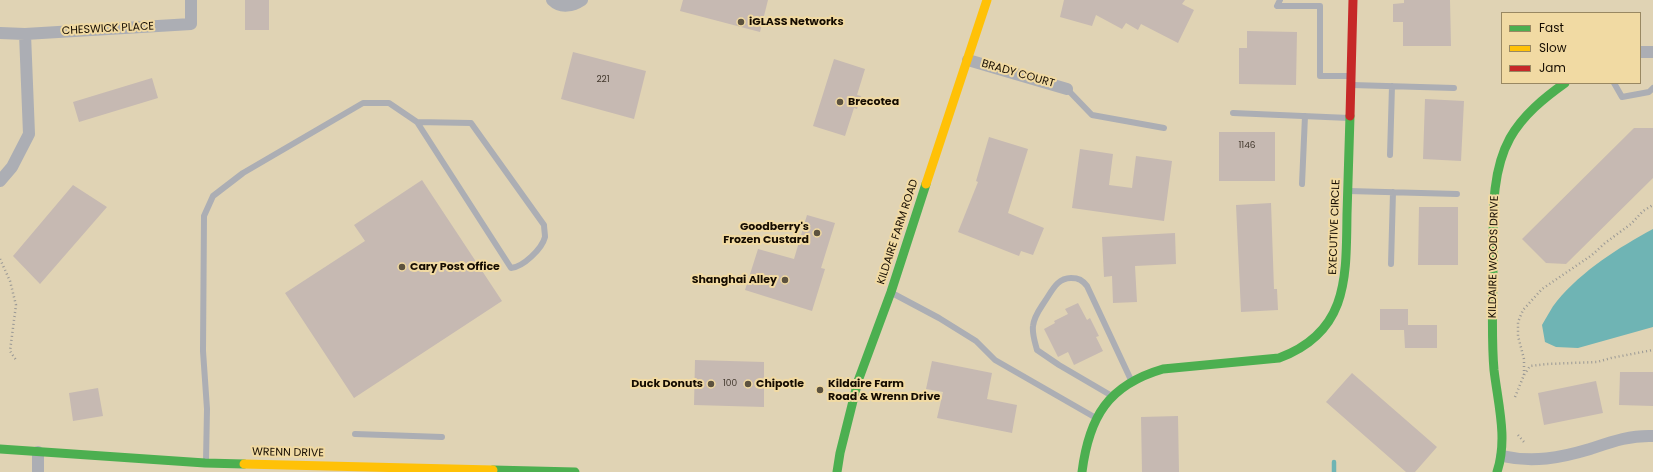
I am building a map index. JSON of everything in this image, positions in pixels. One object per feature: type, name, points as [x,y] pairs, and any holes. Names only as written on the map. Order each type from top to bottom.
[{"type":"street","name":"CHESWICK PLACE","points":[[0,33],[25,34],[191,24],[191,0]]},
{"type":"street","points":[[552,0],[563,6],[575,5],[582,0]]},
{"type":"street","name":"KILDAIRE FARM ROAD","points":[[836,472],[858,381],[890,292],[987,0]]},
{"type":"street","name":"EXECUTIVE CIRCLE","points":[[1082,472],[1087,445],[1096,418],[1112,396],[1132,382],[1150,372],[1163,369],[1280,358],[1304,346],[1313,339],[1322,331],[1337,309],[1345,281],[1353,0]]},
{"type":"street","points":[[0,181],[12,167],[29,134],[25,34]]},
{"type":"street","points":[[1641,52],[1653,52]]},
{"type":"street","name":"BRADY COURT","points":[[968,60],[1067,89]]},
{"type":"street","name":"KILDAIRE WOODS DRIVE","points":[[1497,472],[1502,456],[1503,440],[1493,362],[1492,339],[1495,187],[1498,168],[1503,149],[1514,129],[1541,102],[1565,84]]},
{"type":"street","points":[[1502,456],[1520,460],[1549,458],[1629,437],[1653,436]]},
{"type":"street","name":"WRENN DRIVE","points":[[0,449],[205,468],[576,472]]},
{"type":"street","points":[[38,452],[38,472]]},
{"type":"lane","points":[[1280,0],[1277,6],[1320,6],[1320,76],[1352,76]]},
{"type":"lane","points":[[1615,84],[1622,97],[1649,92],[1653,88]]},
{"type":"lane","points":[[1351,85],[1454,88]]},
{"type":"lane","points":[[1390,156],[1392,86]]},
{"type":"lane","points":[[1067,89],[1092,115],[1164,128]]},
{"type":"lane","points":[[205,468],[207,409],[203,351],[204,216],[212,196],[243,173],[363,103],[389,103],[417,122],[511,268],[516,268],[538,252],[545,238],[544,225],[471,123],[417,122]]},
{"type":"lane","points":[[1233,113],[1350,118]]},
{"type":"lane","points":[[1302,184],[1305,116]]},
{"type":"lane","points":[[1348,191],[1457,194]]},
{"type":"lane","points":[[1391,264],[1393,192]]},
{"type":"lane","points":[[1112,396],[1058,365],[1037,350],[1033,334],[1033,325],[1036,315],[1058,282],[1067,278],[1078,278],[1087,286],[1132,382]]},
{"type":"lane","points":[[890,292],[939,318],[976,341],[995,360],[1096,418]]},
{"type":"lane","points":[[355,434],[442,437]]},
{"type":"path","points":[[1524,375],[1524,359],[1518,336],[1518,322],[1523,310],[1542,289],[1592,255],[1605,242],[1632,224],[1643,211],[1653,205]]},
{"type":"path","points":[[0,259],[10,281],[16,305],[10,352],[16,360]]},
{"type":"path","points":[[1515,402],[1515,397],[1524,375],[1530,366],[1597,362],[1653,350]]},
{"type":"path","points":[[1517,434],[1524,442]]},
{"type":"water","points":[[1653,229],[1653,327],[1578,348],[1556,347],[1545,342],[1542,325],[1555,304],[1567,290],[1602,260]]},
{"type":"building","points":[[245,0],[269,0],[269,30],[245,30]]},
{"type":"building","name":"iGLASS Networks","points":[[683,0],[768,0],[760,32],[680,11]]},
{"type":"building","points":[[1064,0],[1185,0],[1182,4],[1194,10],[1178,43],[1141,24],[1138,30],[1126,23],[1122,29],[1096,15],[1092,26],[1060,17]]},
{"type":"building","points":[[1404,0],[1450,0],[1451,46],[1403,46],[1403,22],[1393,22],[1393,4],[1404,3]]},
{"type":"building","points":[[1247,31],[1297,32],[1296,85],[1239,84],[1239,48],[1247,48]]},
{"type":"building","points":[[573,52],[646,71],[634,119],[561,99]]},
{"type":"building","name":"Brecotea","points":[[834,59],[865,69],[857,95],[861,96],[857,109],[854,108],[845,136],[813,126]]},
{"type":"building","points":[[152,78],[158,98],[79,122],[73,102]]},
{"type":"building","points":[[1425,99],[1464,101],[1461,161],[1423,159]]},
{"type":"building","points":[[1634,128],[1653,128],[1653,178],[1566,264],[1546,263],[1522,239]]},
{"type":"building","points":[[1219,132],[1275,132],[1275,181],[1219,181]]},
{"type":"building","points":[[989,137],[1028,149],[1008,213],[1044,228],[1033,255],[1021,251],[1019,256],[958,232],[978,182],[976,181]]},
{"type":"building","points":[[1080,149],[1113,154],[1109,185],[1132,188],[1136,156],[1172,161],[1164,221],[1072,208]]},
{"type":"building","name":"Cary Post Office","points":[[422,180],[502,301],[354,398],[285,293],[365,241],[354,225]]},
{"type":"building","points":[[73,185],[107,207],[40,284],[13,256]]},
{"type":"building","points":[[1271,203],[1274,289],[1277,289],[1278,310],[1241,312],[1236,205]]},
{"type":"building","points":[[1419,207],[1458,207],[1458,265],[1418,265]]},
{"type":"building","name":"Shanghai Alley","points":[[807,215],[835,223],[821,268],[825,269],[812,311],[745,290],[758,249],[794,259]]},
{"type":"building","points":[[1175,233],[1176,264],[1135,266],[1137,302],[1113,303],[1112,276],[1104,277],[1102,237]]},
{"type":"building","points":[[1078,303],[1087,320],[1090,318],[1099,336],[1096,337],[1103,351],[1074,365],[1068,352],[1058,357],[1044,329],[1055,323],[1054,321],[1068,314],[1065,309]]},
{"type":"building","points":[[1380,309],[1408,309],[1408,325],[1437,325],[1437,348],[1405,348],[1404,330],[1380,330]]},
{"type":"building","points":[[695,360],[764,362],[764,407],[694,405]]},
{"type":"building","points":[[932,361],[992,373],[987,399],[1017,405],[1012,433],[937,418],[943,392],[926,389]]},
{"type":"building","points":[[1620,372],[1653,372],[1653,406],[1619,405]]},
{"type":"building","points":[[1352,373],[1437,447],[1415,472],[1406,472],[1326,402]]},
{"type":"building","points":[[1596,381],[1603,413],[1544,425],[1538,393]]},
{"type":"building","points":[[98,388],[103,416],[73,421],[69,393]]},
{"type":"building","points":[[1178,416],[1179,472],[1142,472],[1141,417]]},
{"type":"waterway","points":[[1334,462],[1334,472]]},
{"type":"traffic: fast","points":[[1497,472],[1502,447],[1502,434],[1494,370],[1492,318],[1493,218],[1496,184],[1503,153],[1515,130],[1534,108],[1564,84]]},
{"type":"traffic: fast","points":[[1082,472],[1085,452],[1096,419],[1104,406],[1115,394],[1128,384],[1163,369],[1279,358],[1302,347],[1319,333],[1331,318],[1339,300],[1344,280],[1346,259],[1350,116]]},
{"type":"traffic: fast","points":[[837,472],[840,453],[858,381],[891,292],[926,184]]},
{"type":"traffic: fast","points":[[0,449],[205,463],[244,464]]},
{"type":"traffic: fast","points":[[493,470],[575,472]]},
{"type":"traffic: slow","points":[[926,184],[987,0]]},
{"type":"traffic: slow","points":[[244,464],[493,470]]},
{"type":"traffic: jam","points":[[1350,116],[1353,0]]},
{"type":"place","name":"iGLASS Networks","points":[[741,22]]},
{"type":"place","name":"Brecotea","points":[[840,102]]},
{"type":"place","name":"Goodberry's Frozen Custard","points":[[817,233]]},
{"type":"place","name":"Cary Post Office","points":[[402,267]]},
{"type":"place","name":"Shanghai Alley","points":[[785,280]]},
{"type":"place","name":"Duck Donuts","points":[[711,384]]},
{"type":"place","name":"Chipotle","points":[[748,384]]},
{"type":"place","name":"Kildaire Farm Road & Wrenn Drive","points":[[820,390]]}]
